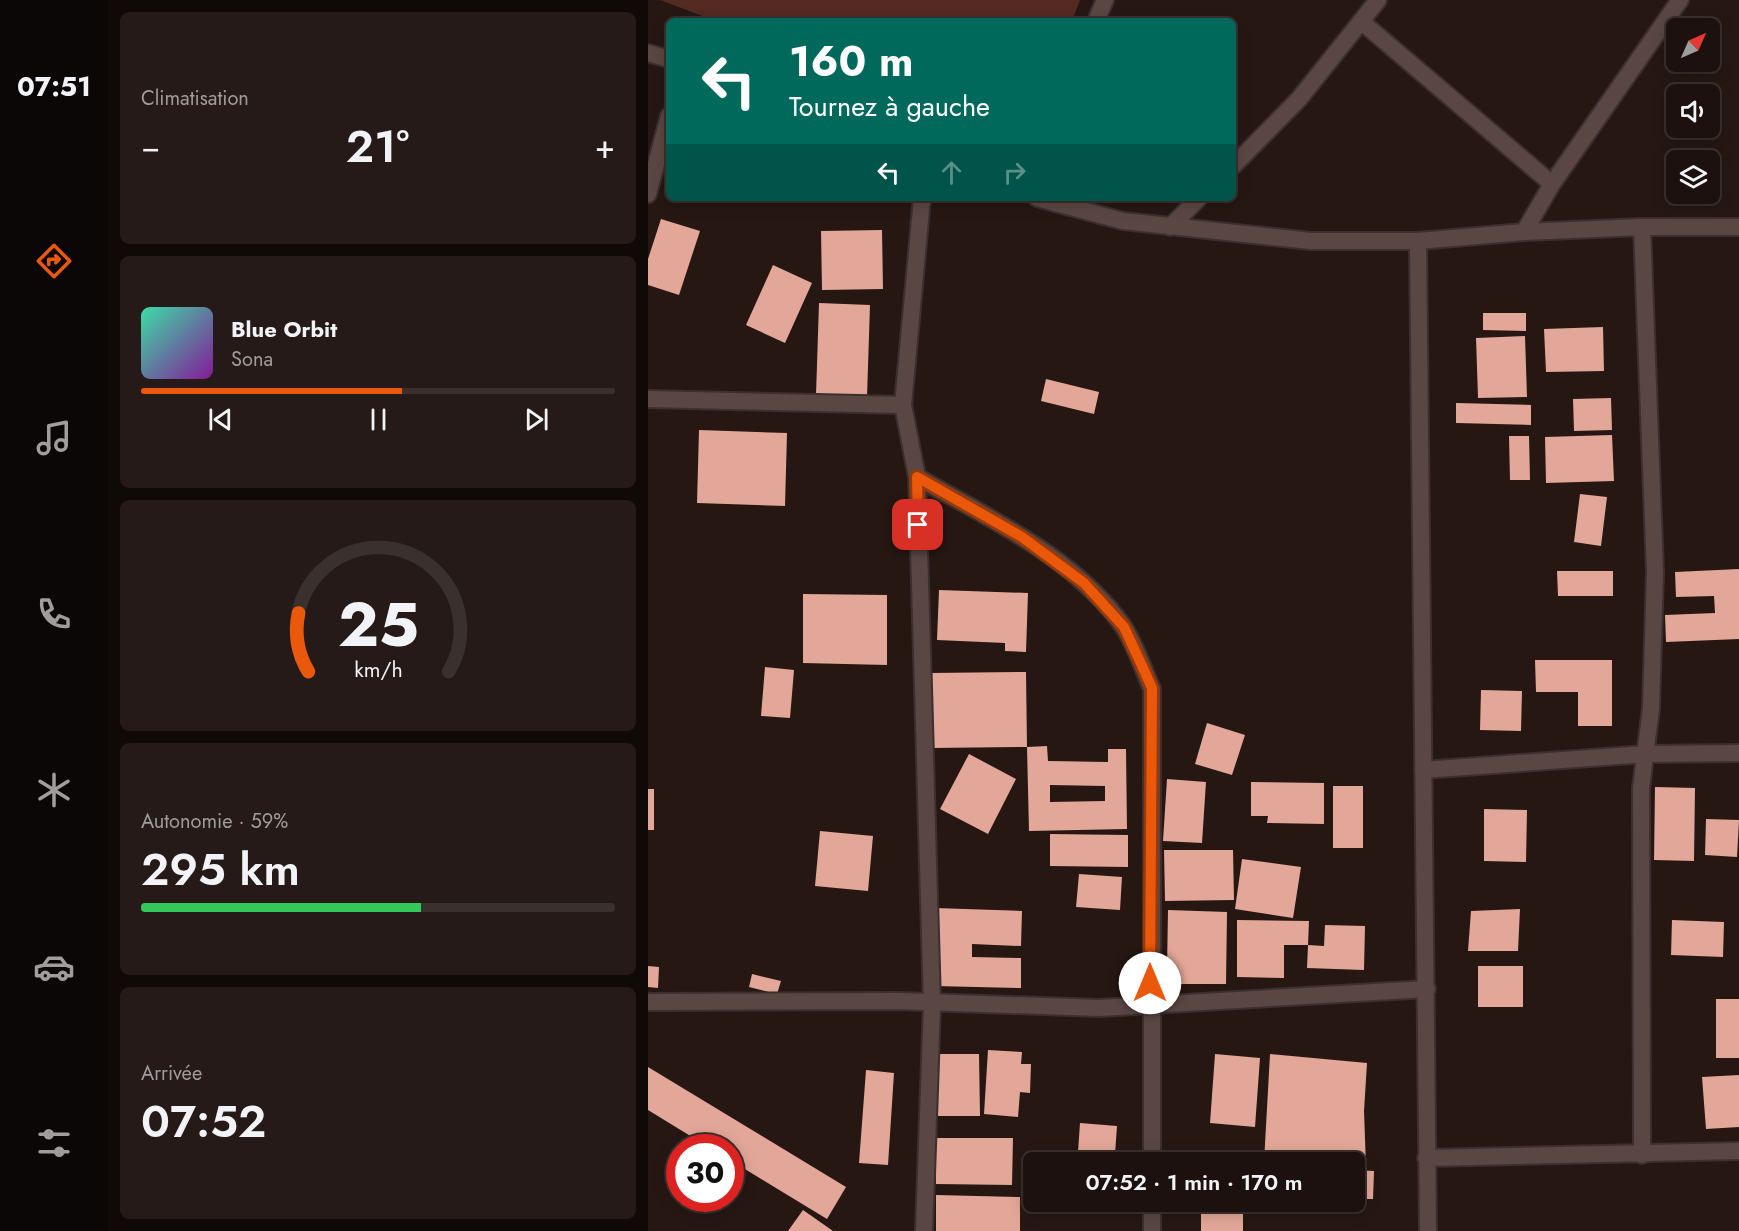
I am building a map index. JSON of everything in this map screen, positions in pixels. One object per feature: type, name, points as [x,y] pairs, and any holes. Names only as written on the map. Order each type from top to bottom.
[{"type":"street","points":[[1097,18],[1105,0]]},
{"type":"street","points":[[1236,163],[1299,99],[1378,0]]},
{"type":"street","points":[[1524,232],[1552,184],[1680,0]]},
{"type":"street","points":[[1362,22],[1552,184]]},
{"type":"street","points":[[648,53],[666,58]]},
{"type":"street","points":[[648,194],[666,127]]},
{"type":"street","points":[[922,201],[903,405],[917,477],[932,1004],[924,1231]]},
{"type":"street","points":[[1047,201],[1123,221],[1311,241],[1418,241],[1524,232],[1642,227],[1739,227]]},
{"type":"street","points":[[1170,227],[1196,201]]},
{"type":"street","points":[[1642,227],[1655,572],[1651,708],[1641,788],[1642,1155]]},
{"type":"street","points":[[1418,241],[1428,1231]]},
{"type":"street","points":[[648,399],[903,405]]},
{"type":"street","points":[[917,477],[1022,537],[1084,583],[1124,627],[1152,688],[1150,1005],[1152,1152]]},
{"type":"street","points":[[1422,770],[1646,754],[1739,753]]},
{"type":"street","points":[[648,1002],[898,1001],[932,1004],[1099,1008],[1427,989]]},
{"type":"street","points":[[1426,1158],[1642,1155],[1739,1151]]},
{"type":"street","points":[[1152,1212],[1152,1231]]},
{"type":"shaded area","points":[[660,0],[1080,0],[1073,18],[708,18]]},
{"type":"building","points":[[661,219],[700,231],[679,295],[648,285],[648,259]]},
{"type":"building","points":[[882,230],[883,289],[822,290],[821,231]]},
{"type":"building","points":[[773,265],[812,283],[785,343],[746,325]]},
{"type":"building","points":[[819,303],[870,305],[867,397],[816,395]]},
{"type":"building","points":[[1483,313],[1526,313],[1526,331],[1483,330]]},
{"type":"building","points":[[1603,327],[1604,371],[1546,372],[1544,329]]},
{"type":"building","points":[[1525,336],[1527,397],[1478,398],[1476,338]]},
{"type":"building","points":[[1046,379],[1099,392],[1094,414],[1041,401]]},
{"type":"building","points":[[1611,398],[1612,430],[1574,431],[1573,399]]},
{"type":"building","points":[[1456,403],[1531,405],[1531,425],[1456,423]]},
{"type":"building","points":[[699,430],[787,433],[785,506],[697,503]]},
{"type":"building","points":[[1612,435],[1614,481],[1546,483],[1545,437]]},
{"type":"building","points":[[1509,436],[1529,436],[1530,480],[1510,480]]},
{"type":"building","points":[[1580,494],[1607,497],[1601,546],[1574,542]]},
{"type":"building","points":[[1739,569],[1739,639],[1666,642],[1665,615],[1715,613],[1714,596],[1676,597],[1675,572]]},
{"type":"building","points":[[1557,571],[1613,571],[1613,596],[1558,596]]},
{"type":"building","points":[[939,590],[1028,593],[1026,652],[1005,651],[1005,643],[937,640]]},
{"type":"building","points":[[803,594],[887,595],[887,665],[803,663]]},
{"type":"building","points":[[1535,660],[1612,660],[1612,726],[1578,726],[1578,692],[1536,692]]},
{"type":"building","points":[[765,667],[794,670],[790,718],[761,716]]},
{"type":"building","points":[[1026,672],[1027,747],[931,748],[930,673]]},
{"type":"building","points":[[1481,690],[1522,691],[1521,731],[1480,730]]},
{"type":"building","points":[[1207,723],[1245,735],[1232,775],[1195,764]]},
{"type":"building","points":[[1047,746],[1048,761],[1108,762],[1108,749],[1126,749],[1127,829],[1029,831],[1027,747]],"holes":[[[1050,785],[1105,786],[1105,801],[1050,802]]]},
{"type":"building","points":[[969,754],[1016,779],[988,834],[940,809]]},
{"type":"building","points":[[1167,779],[1206,782],[1202,843],[1163,841]]},
{"type":"building","points":[[1251,782],[1324,783],[1324,824],[1267,823],[1268,816],[1251,816]]},
{"type":"building","points":[[1333,786],[1363,786],[1363,848],[1333,848]]},
{"type":"building","points":[[1655,787],[1695,788],[1694,861],[1654,860]]},
{"type":"building","points":[[648,789],[654,789],[654,830],[648,830]]},
{"type":"building","points":[[1484,809],[1527,810],[1526,862],[1484,861]]},
{"type":"building","points":[[1706,819],[1739,820],[1737,857],[1705,855]]},
{"type":"building","points":[[820,831],[873,836],[868,891],[815,886]]},
{"type":"building","points":[[1050,834],[1128,835],[1128,867],[1050,866]]},
{"type":"building","points":[[1164,850],[1233,850],[1234,900],[1165,901]]},
{"type":"building","points":[[1242,859],[1301,867],[1293,918],[1235,909]]},
{"type":"building","points":[[1079,874],[1122,877],[1120,910],[1076,907]]},
{"type":"building","points":[[935,908],[1022,911],[1021,946],[972,944],[972,957],[1021,958],[1021,988],[934,986]]},
{"type":"building","points":[[1520,909],[1518,951],[1468,951],[1471,911]]},
{"type":"building","points":[[1168,910],[1227,912],[1226,984],[1181,984],[1167,969]]},
{"type":"building","points":[[1237,920],[1309,921],[1308,945],[1284,945],[1284,978],[1237,977]]},
{"type":"building","points":[[1672,920],[1724,922],[1723,957],[1671,955]]},
{"type":"building","points":[[1325,925],[1365,926],[1364,970],[1307,968],[1308,945],[1324,946]]},
{"type":"building","points":[[648,966],[659,967],[658,988],[648,987]]},
{"type":"building","points":[[1478,966],[1523,966],[1523,1007],[1478,1007]]},
{"type":"building","points":[[752,974],[781,981],[777,994],[749,987]]},
{"type":"building","points":[[1716,999],[1739,999],[1739,1058],[1716,1058]]},
{"type":"building","points":[[988,1050],[1022,1052],[1021,1064],[1031,1064],[1030,1093],[1020,1092],[1018,1117],[984,1114]]},
{"type":"building","points":[[935,1054],[979,1054],[980,1116],[935,1116]]},
{"type":"building","points":[[1215,1054],[1260,1058],[1255,1127],[1210,1123]]},
{"type":"building","points":[[1270,1054],[1367,1063],[1364,1111],[1366,1166],[1365,1152],[1265,1152]]},
{"type":"building","points":[[648,1067],[846,1187],[827,1219],[744,1169],[744,1134],[687,1134],[648,1110]]},
{"type":"building","points":[[866,1070],[894,1073],[888,1165],[859,1163]]},
{"type":"building","points":[[1739,1075],[1739,1127],[1706,1129],[1702,1077]]},
{"type":"building","points":[[1080,1123],[1117,1126],[1115,1152],[1078,1152]]},
{"type":"building","points":[[936,1138],[1013,1138],[1012,1185],[936,1184]]},
{"type":"building","points":[[1365,1171],[1374,1171],[1373,1199],[1365,1199]]},
{"type":"building","points":[[936,1195],[1020,1197],[1020,1231],[936,1231]]},
{"type":"building","points":[[803,1210],[833,1231],[788,1231]]},
{"type":"building","points":[[1201,1212],[1243,1212],[1243,1231],[1201,1231]]},
{"type":"route","points":[[918,525],[917,477],[1022,537],[1084,583],[1124,627],[1152,688],[1150,983]]}]
